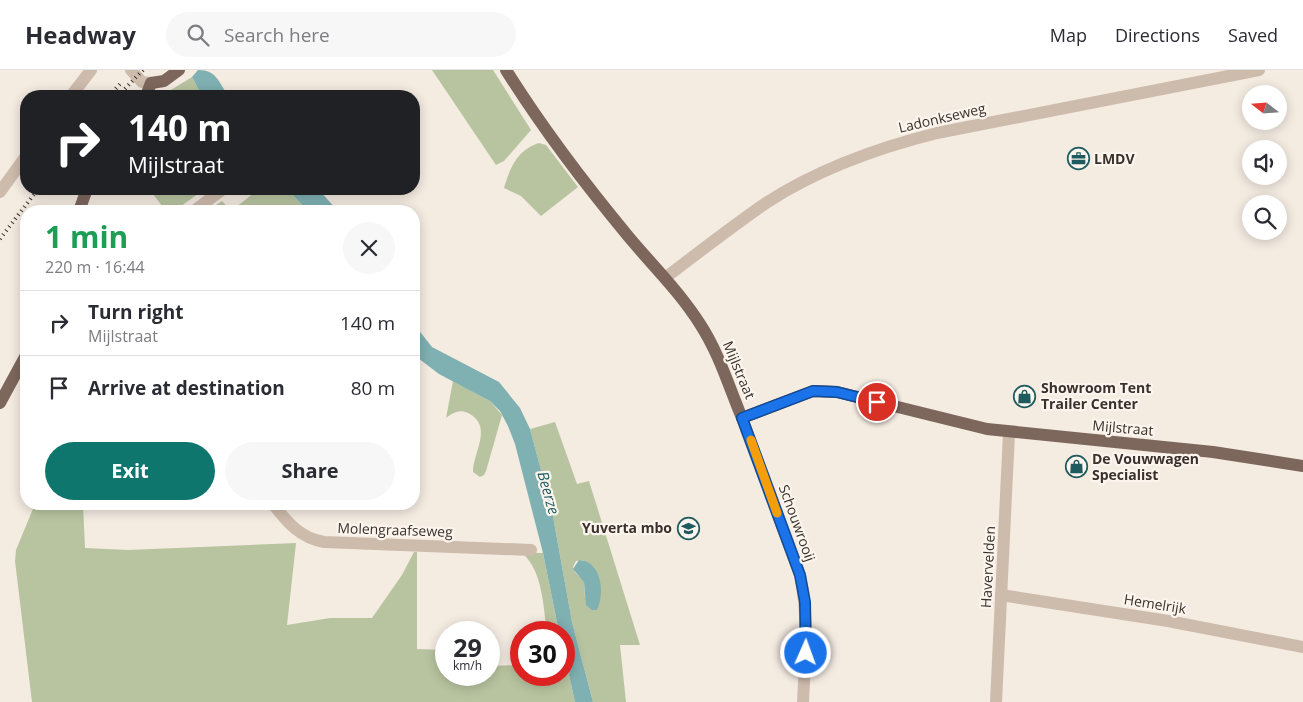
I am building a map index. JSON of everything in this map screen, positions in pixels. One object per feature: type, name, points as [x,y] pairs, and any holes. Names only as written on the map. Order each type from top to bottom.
[{"type":"main road","points":[[148,90],[151,83],[164,81],[179,70]]},
{"type":"main road","name":"Mijlstraat","points":[[506,70],[531,110],[583,182],[643,255],[665,278],[700,323],[711,343],[742,418],[813,391],[837,392],[964,424],[1009,433],[1213,452],[1303,466]]},
{"type":"main road","points":[[0,403],[20,369]]},
{"type":"street","points":[[75,90],[90,70]]},
{"type":"street","points":[[131,70],[142,82],[151,83]]},
{"type":"street","name":"Ladonkseweg","points":[[665,278],[766,203],[808,179],[851,159],[937,133],[1259,70]]},
{"type":"street","points":[[0,192],[20,164]]},
{"type":"street","points":[[202,205],[216,195]]},
{"type":"street","name":"Schouwrooij","points":[[742,418],[800,575],[803,590],[806,637],[803,702]]},
{"type":"street","name":"Havervelden","points":[[996,702],[1009,433]]},
{"type":"street","name":"Molengraafseweg","points":[[278,510],[292,528],[304,536],[324,542],[531,550]]},
{"type":"street","name":"Hemelrijk","points":[[1002,595],[1177,622],[1303,647]]},
{"type":"green space","points":[[432,70],[493,70],[531,130],[504,161],[496,165]]},
{"type":"green space","points":[[192,77],[199,90],[171,90]]},
{"type":"green space","points":[[539,143],[546,145],[578,187],[541,216],[521,196],[504,188],[512,167],[520,155],[531,146]]},
{"type":"green space","points":[[154,195],[197,195],[182,205],[161,205]]},
{"type":"green space","points":[[251,195],[293,195],[302,205],[239,205]]},
{"type":"green space","points":[[222,201],[226,205],[216,205]]},
{"type":"green space","points":[[453,381],[490,401],[502,415],[486,471],[480,477],[473,472],[481,432],[476,418],[462,411],[446,418]]},
{"type":"green space","points":[[555,422],[577,484],[589,481],[640,645],[620,645],[626,702],[593,702],[575,633],[575,621],[572,621],[552,511],[530,429]],"holes":[[[583,560],[594,569],[585,598],[584,581],[575,572],[573,567],[576,561]]]},
{"type":"green space","points":[[33,510],[83,510],[85,548],[128,550],[296,543],[287,625],[330,618],[372,618],[402,575],[414,552],[417,552],[417,649],[435,650],[435,686],[500,686],[500,666],[510,665],[510,686],[571,686],[575,702],[32,702],[15,561],[16,550]]},
{"type":"green space","points":[[522,553],[543,553],[557,621],[546,621],[541,590],[529,560]]},
{"type":"water","points":[[198,70],[210,72],[217,78],[225,90],[199,90],[192,77]]},
{"type":"water","points":[[293,195],[323,195],[333,205],[302,205]]},
{"type":"water","points":[[420,332],[432,347],[499,382],[520,408],[530,429],[552,511],[572,621],[557,621],[543,553],[515,444],[500,411],[490,401],[439,374],[420,360]]},
{"type":"water","points":[[579,560],[593,566],[600,579],[601,596],[597,610],[592,610],[586,605],[584,582],[573,569]]},
{"type":"water","points":[[575,633],[593,702],[575,702],[571,686],[575,686]]},
{"type":"railway","points":[[124,90],[143,70]]},
{"type":"railway","points":[[115,90],[121,83]]},
{"type":"railway","points":[[26,205],[33,195]]},
{"type":"railway","points":[[0,239],[20,213]]},
{"type":"slow traffic","points":[[751,440],[777,513]]},
{"type":"place","name":"LMDV","points":[[1078,159]]},
{"type":"place","name":"Showroom Tent Trailer Center","points":[[1025,396]]},
{"type":"place","name":"De Vouwwagen Specialist","points":[[1076,467]]},
{"type":"place","name":"Yuverta mbo","points":[[688,528]]},
{"type":"route","points":[[806,653],[806,614],[800,575],[742,418],[813,391],[837,392],[877,402]]},
{"type":"water label","name":"Beerze","points":[[548,493]]}]
